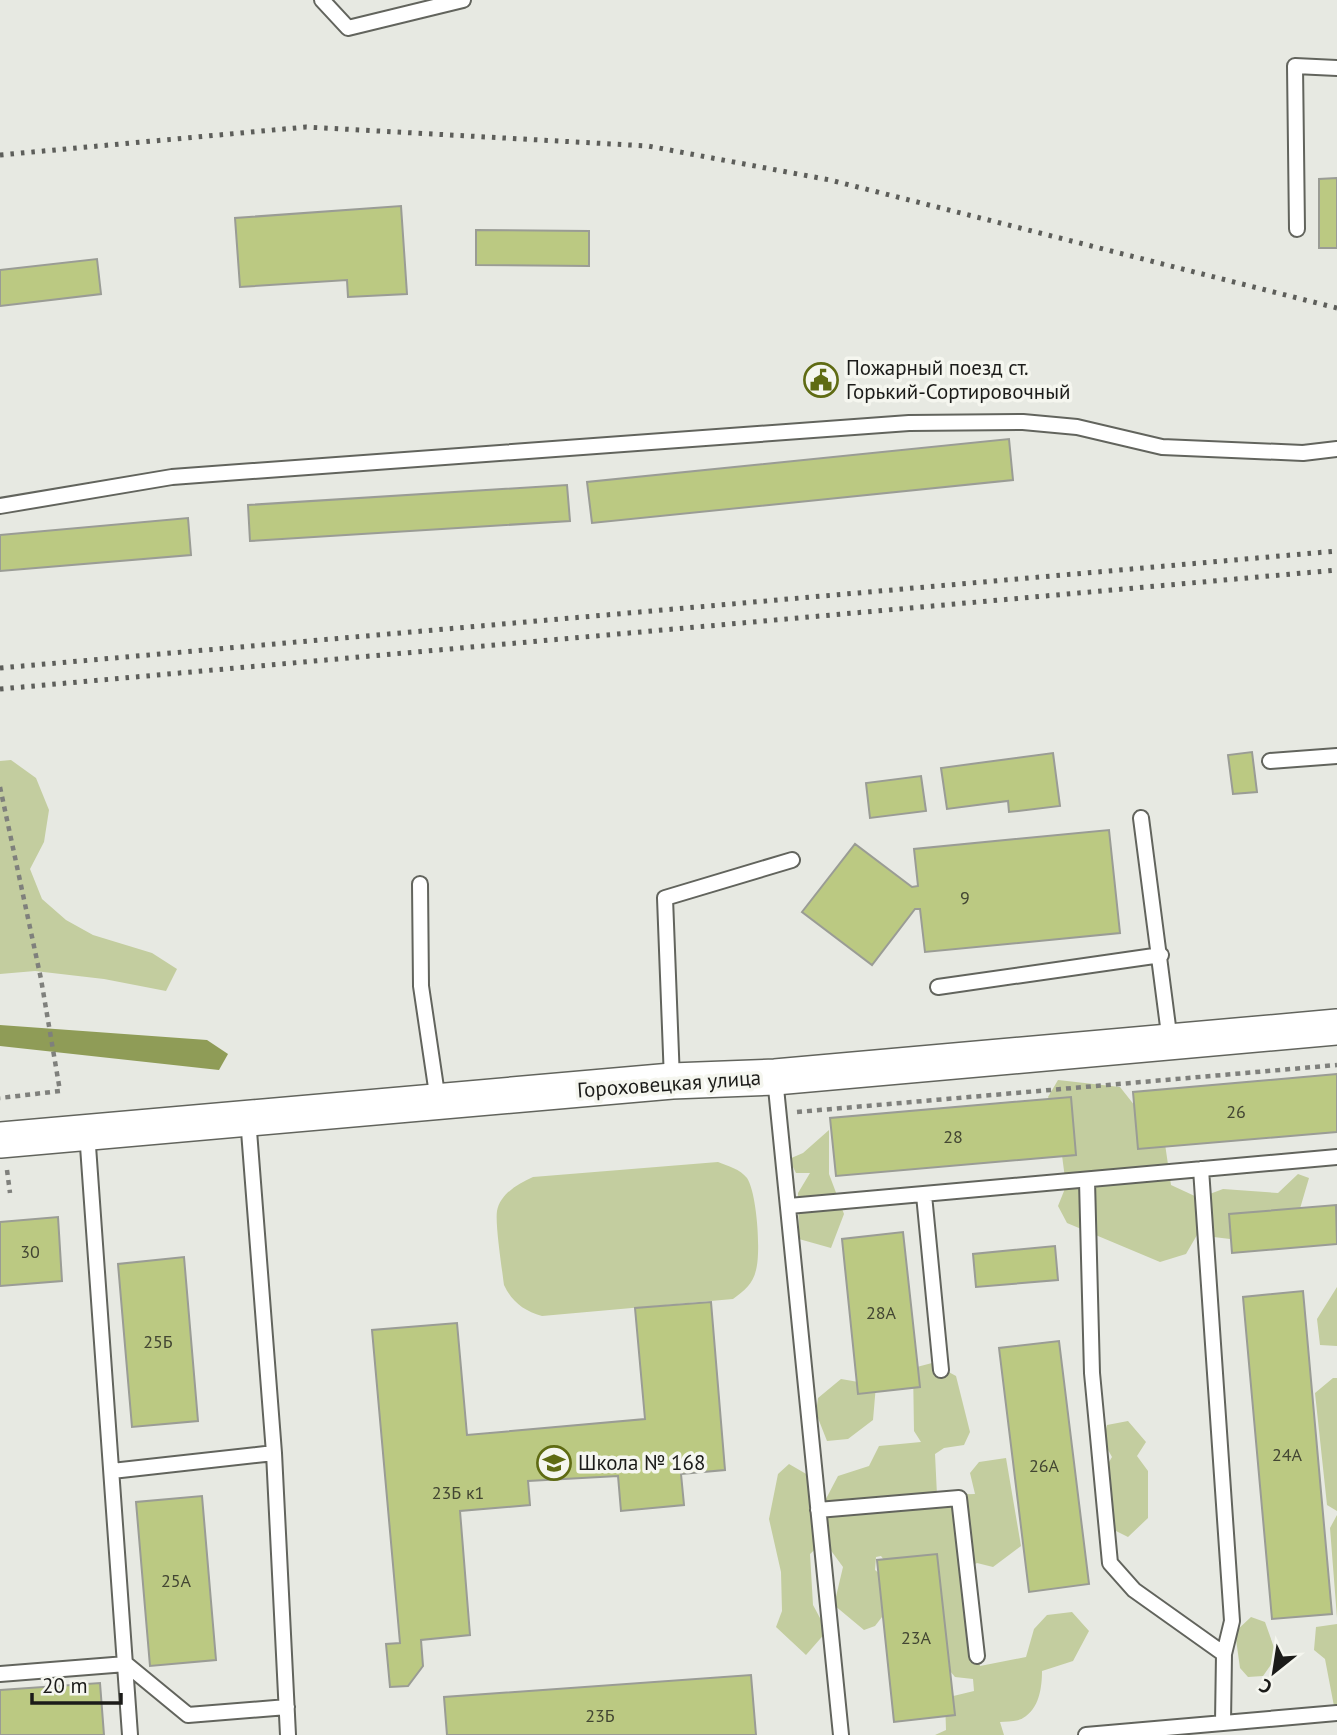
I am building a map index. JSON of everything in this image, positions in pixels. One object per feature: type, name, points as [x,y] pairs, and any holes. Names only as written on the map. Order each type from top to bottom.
[{"type":"street","name":"Гороховецкая улица","points":[[0,1140],[438,1101],[672,1082],[775,1077],[1337,1027]]},
{"type":"lane","points":[[322,0],[348,28],[463,0]]},
{"type":"lane","points":[[1297,229],[1295,66],[1337,68]]},
{"type":"lane","points":[[0,506],[173,477],[909,423],[1023,422],[1077,427],[1162,447],[1303,453],[1337,449]]},
{"type":"lane","points":[[1270,761],[1337,756]]},
{"type":"lane","points":[[1141,818],[1171,1043]]},
{"type":"lane","points":[[672,1082],[665,898],[792,860]]},
{"type":"lane","points":[[420,884],[422,986],[438,1101]]},
{"type":"lane","points":[[938,987],[1161,955]]},
{"type":"lane","points":[[775,1077],[841,1735]]},
{"type":"lane","points":[[248,1117],[274,1453],[288,1735]]},
{"type":"lane","points":[[87,1132],[130,1735]]},
{"type":"lane","points":[[789,1206],[1337,1157]]},
{"type":"lane","points":[[1201,1169],[1232,1621],[1224,1654],[1223,1723]]},
{"type":"lane","points":[[1087,1181],[1091,1373],[1110,1563],[1134,1590],[1224,1654]]},
{"type":"lane","points":[[924,1195],[941,1370]]},
{"type":"lane","points":[[111,1471],[274,1453]]},
{"type":"lane","points":[[818,1510],[959,1498],[977,1656]]},
{"type":"lane","points":[[0,1674],[126,1664],[188,1715],[242,1713],[288,1707]]},
{"type":"lane","points":[[1086,1735],[1176,1731],[1223,1723],[1337,1713]]},
{"type":"path","points":[[0,787],[41,979],[60,1091],[0,1098]]},
{"type":"path","points":[[779,1114],[1337,1065]]},
{"type":"shaded area","points":[[11,760],[36,778],[49,810],[44,842],[30,869],[42,899],[66,920],[93,935],[152,953],[177,969],[166,991],[104,979],[35,971],[0,974],[0,761]]},
{"type":"shaded area","points":[[0,1025],[207,1040],[228,1054],[219,1070],[0,1046]]},
{"type":"shaded area","points":[[1058,1080],[1120,1087],[1165,1144],[1171,1185],[1199,1198],[1223,1189],[1278,1193],[1298,1174],[1309,1178],[1294,1229],[1255,1242],[1197,1235],[1186,1254],[1160,1262],[1067,1223],[1058,1206],[1066,1186],[1057,1117],[1048,1097]]},
{"type":"shaded area","points":[[829,1130],[829,1174],[844,1214],[831,1248],[799,1239],[798,1193],[810,1173],[796,1173],[789,1159],[803,1153]]},
{"type":"shaded area","points":[[718,1162],[737,1170],[747,1178],[757,1223],[755,1275],[748,1287],[733,1299],[542,1316],[519,1305],[507,1291],[500,1258],[497,1211],[506,1194],[522,1182],[533,1177]]},
{"type":"shaded area","points":[[1337,1287],[1337,1346],[1320,1345],[1317,1319]]},
{"type":"shaded area","points":[[932,1363],[956,1376],[970,1432],[964,1445],[944,1448],[935,1454],[937,1495],[975,1494],[970,1473],[979,1462],[1006,1458],[1021,1546],[993,1567],[977,1563],[963,1571],[980,1666],[1026,1657],[1034,1629],[1047,1615],[1072,1612],[1089,1631],[1073,1661],[1042,1671],[1033,1709],[1018,1720],[1000,1722],[1004,1735],[935,1735],[946,1730],[945,1698],[974,1691],[973,1679],[955,1677],[945,1665],[916,1602],[881,1556],[876,1557],[875,1570],[885,1578],[889,1608],[875,1626],[864,1630],[834,1605],[843,1567],[824,1541],[810,1554],[813,1605],[827,1631],[806,1655],[776,1627],[782,1611],[781,1572],[769,1519],[778,1474],[789,1464],[808,1475],[818,1514],[838,1476],[869,1466],[879,1446],[921,1442],[914,1431],[913,1368]]},
{"type":"shaded area","points":[[1333,1378],[1337,1378],[1337,1511],[1327,1505],[1315,1393]]},
{"type":"shaded area","points":[[841,1379],[876,1385],[873,1420],[848,1439],[827,1441],[816,1413],[818,1398]]},
{"type":"shaded area","points":[[1128,1421],[1146,1442],[1137,1456],[1148,1471],[1148,1518],[1128,1537],[1114,1530],[1106,1467],[1112,1457],[1103,1441],[1107,1425]]},
{"type":"shaded area","points":[[1337,1515],[1337,1618],[1330,1528]]},
{"type":"shaded area","points":[[1251,1617],[1265,1622],[1277,1656],[1263,1676],[1248,1677],[1240,1668],[1235,1632]]},
{"type":"shaded area","points":[[1337,1624],[1337,1722],[1325,1659],[1314,1650],[1316,1627]]},
{"type":"building","points":[[1337,178],[1337,248],[1319,248],[1319,179]]},
{"type":"building","points":[[401,206],[407,294],[348,297],[347,280],[240,287],[235,218]]},
{"type":"building","points":[[476,230],[589,231],[589,266],[476,265]]},
{"type":"building","points":[[97,259],[101,294],[0,306],[0,270]]},
{"type":"building","points":[[1009,439],[1013,480],[592,523],[587,482]]},
{"type":"building","points":[[567,485],[570,521],[250,541],[248,505]]},
{"type":"building","points":[[188,518],[191,555],[0,571],[0,535]]},
{"type":"building","points":[[1252,752],[1257,792],[1233,794],[1228,755]]},
{"type":"building","points":[[1053,753],[1060,806],[1009,812],[1008,801],[947,809],[941,768]]},
{"type":"building","points":[[921,776],[926,811],[870,818],[866,783]]},
{"type":"building","points":[[1109,830],[1120,933],[925,952],[920,909],[915,909],[872,965],[802,912],[855,844],[912,887],[918,886],[914,849]]},
{"type":"building","points":[[1337,1074],[1337,1132],[1138,1149],[1133,1092]]},
{"type":"building","points":[[1071,1097],[1076,1155],[836,1176],[830,1118]]},
{"type":"building","points":[[1336,1205],[1337,1244],[1232,1253],[1229,1214]]},
{"type":"building","points":[[58,1217],[62,1281],[0,1286],[0,1222]]},
{"type":"building","points":[[903,1232],[920,1387],[858,1394],[842,1239]]},
{"type":"building","points":[[1055,1246],[1058,1280],[976,1287],[973,1254]]},
{"type":"building","points":[[184,1257],[198,1421],[132,1427],[118,1264]]},
{"type":"building","points":[[1303,1291],[1332,1614],[1272,1619],[1243,1297]]},
{"type":"building","points":[[711,1302],[725,1470],[681,1474],[684,1505],[621,1511],[618,1476],[528,1481],[530,1505],[460,1511],[470,1635],[421,1640],[423,1666],[408,1686],[390,1687],[386,1644],[400,1643],[372,1330],[457,1323],[467,1435],[645,1419],[635,1308]]},
{"type":"building","points":[[1059,1341],[1089,1584],[1029,1592],[999,1348]]},
{"type":"building","points":[[202,1496],[216,1660],[150,1666],[136,1502]]},
{"type":"building","points":[[937,1554],[955,1715],[894,1722],[877,1560]]},
{"type":"building","points":[[751,1675],[756,1735],[447,1735],[444,1697]]},
{"type":"building","points":[[100,1683],[104,1735],[0,1735],[0,1690]]},
{"type":"railway","points":[[0,155],[306,127],[648,146],[830,180],[1337,308]]},
{"type":"railway","points":[[0,668],[1337,551]]},
{"type":"railway","points":[[0,689],[1337,570]]},
{"type":"place","name":"Пожарный поезд ст. Горький-Сортировочный","points":[[821,380]]},
{"type":"place","name":"Школа № 168","points":[[554,1463]]}]
